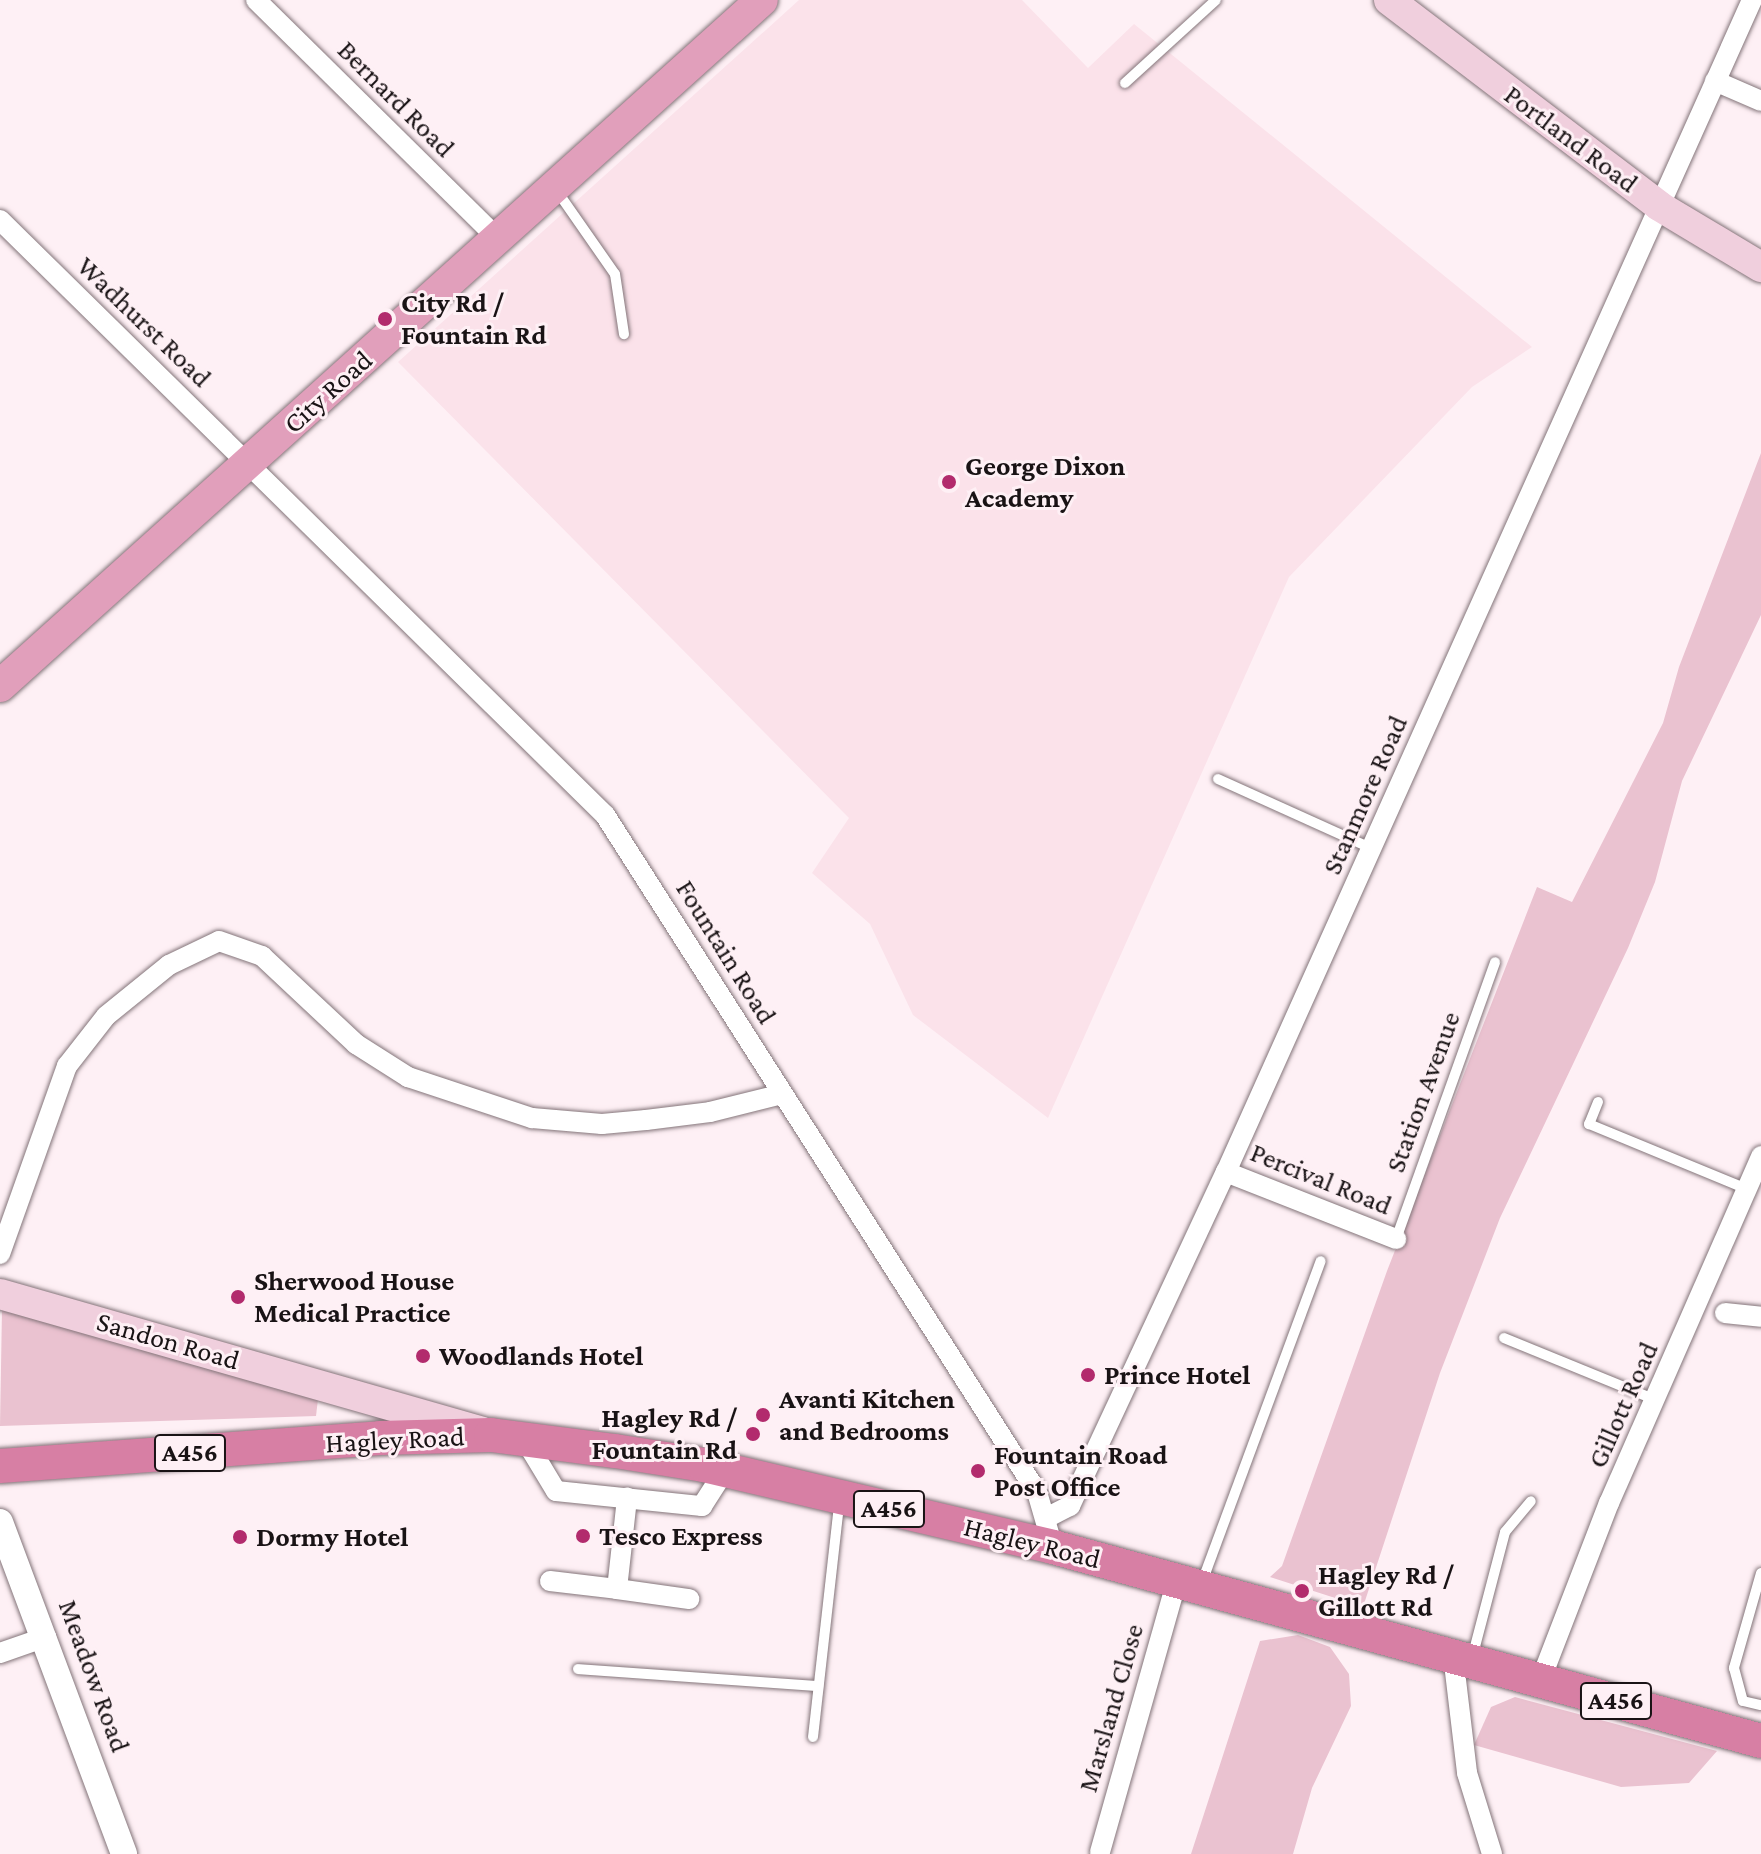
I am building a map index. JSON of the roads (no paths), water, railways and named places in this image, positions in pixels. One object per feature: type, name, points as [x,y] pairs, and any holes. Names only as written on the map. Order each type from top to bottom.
[{"type":"highway","name":"Hagley Road","points":[[0,1466],[380,1438],[508,1436],[725,1470],[839,1498],[1050,1532],[1188,1583],[1761,1741]]},
{"type":"main road","name":"City Road","points":[[0,686],[762,0]]},
{"type":"main road","name":"Portland Road","points":[[1389,0],[1659,206],[1761,267]]},
{"type":"main road","name":"Sandon Road","points":[[0,1294],[508,1436]]},
{"type":"main road","points":[[336,1389],[380,1438]]},
{"type":"street","name":"Bernard Road","points":[[256,0],[497,238]]},
{"type":"street","name":"Stanmore Road","points":[[1050,1532],[1070,1506],[1226,1172],[1752,0]]},
{"type":"street","points":[[1715,81],[1761,101]]},
{"type":"street","name":"Wadhurst Road","points":[[0,220],[248,465]]},
{"type":"street","name":"Fountain Road","points":[[248,465],[605,815],[1037,1492],[1050,1532]]},
{"type":"street","points":[[0,1254],[67,1066],[106,1016],[169,965],[219,941],[262,956],[356,1044],[408,1077],[532,1118],[602,1124],[646,1120],[710,1112],[782,1094]]},
{"type":"street","name":"Gillott Road","points":[[1541,1679],[1609,1503],[1761,1156]]},
{"type":"street","name":"Percival Road","points":[[1226,1172],[1396,1239]]},
{"type":"street","points":[[1725,1313],[1761,1317]]},
{"type":"street","points":[[508,1436],[556,1491],[702,1506],[725,1470]]},
{"type":"street","points":[[617,1589],[627,1498]]},
{"type":"street","name":"Meadow Road","points":[[0,1522],[46,1637],[124,1854]]},
{"type":"street","points":[[550,1581],[689,1599]]},
{"type":"street","name":"Marsland Close","points":[[1100,1852],[1188,1583]]},
{"type":"street","points":[[0,1653],[46,1637]]},
{"type":"street","points":[[1462,1658],[1467,1773],[1492,1854]]},
{"type":"lane","points":[[1125,83],[1216,0]]},
{"type":"lane","points":[[553,187],[615,274],[624,334]]},
{"type":"lane","points":[[1218,779],[1371,848]]},
{"type":"lane","name":"Station Avenue","points":[[1396,1239],[1495,962]]},
{"type":"lane","points":[[1598,1102],[1589,1124],[1747,1189]]},
{"type":"lane","points":[[1188,1583],[1321,1261]]},
{"type":"lane","points":[[1504,1338],[1656,1400]]},
{"type":"lane","points":[[813,1737],[839,1498]]},
{"type":"lane","points":[[1462,1658],[1505,1532],[1531,1501]]},
{"type":"lane","points":[[1761,1573],[1734,1674],[1743,1701],[1761,1705]]},
{"type":"lane","points":[[578,1669],[818,1686]]},
{"type":"place","name":"City Rd / Fountain Rd","points":[[385,319]]},
{"type":"place","name":"George Dixon Academy","points":[[949,482]]},
{"type":"place","name":"Sherwood House Medical Practice","points":[[238,1297]]},
{"type":"place","name":"Woodlands Hotel","points":[[423,1356]]},
{"type":"place","name":"Prince Hotel","points":[[1088,1375]]},
{"type":"place","name":"Avanti Kitchen and Bedrooms","points":[[763,1415]]},
{"type":"place","name":"Hagley Rd / Fountain Rd","points":[[753,1434]]},
{"type":"place","name":"Fountain Road Post Office","points":[[978,1471]]},
{"type":"place","name":"Tesco Express","points":[[583,1536]]},
{"type":"place","name":"Dormy Hotel","points":[[240,1537]]},
{"type":"place","name":"Hagley Rd / Gillott Rd","points":[[1302,1591]]}]
